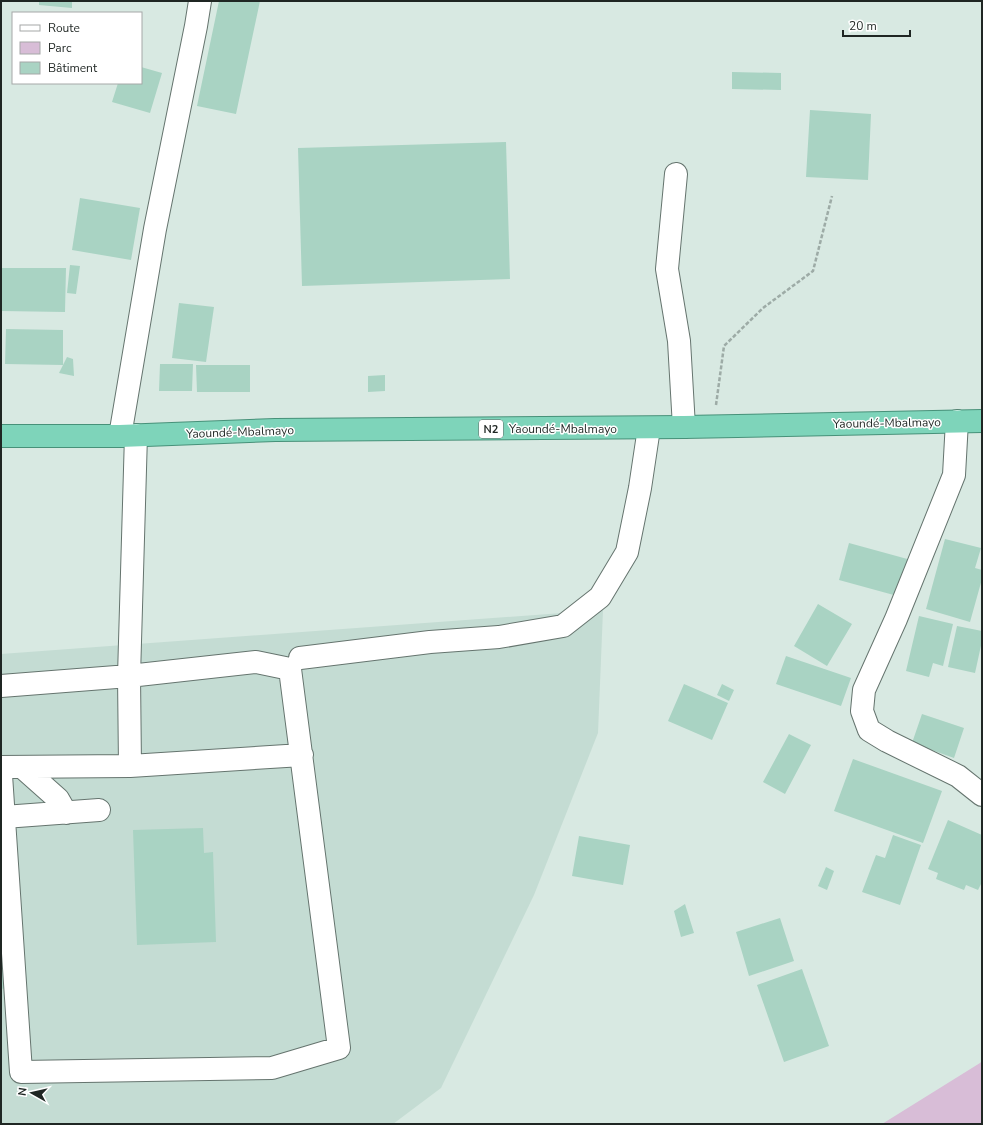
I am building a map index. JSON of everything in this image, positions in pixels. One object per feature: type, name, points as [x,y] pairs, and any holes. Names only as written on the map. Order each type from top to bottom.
[{"type":"highway","name":"Yaoundé-Mbalmayo","points":[[1,436],[128,436],[275,430],[684,428],[982,421]]},
{"type":"street","points":[[130,766],[128,436],[155,229],[200,1]]},
{"type":"street","points":[[676,174],[667,269],[679,341],[684,428]]},
{"type":"street","points":[[957,421],[954,475],[896,619],[864,690],[862,711],[869,730],[887,741],[958,776],[982,795]]},
{"type":"street","points":[[300,658],[430,642],[499,637],[563,626],[600,598],[627,552],[640,488],[649,428]]},
{"type":"street","points":[[1,686],[129,676],[256,662],[290,669],[339,1048],[272,1068],[21,1072],[1,775]]},
{"type":"street","points":[[12,767],[130,766],[302,755]]},
{"type":"street","points":[[12,767],[58,800],[66,813]]},
{"type":"street","points":[[4,817],[99,810]]},
{"type":"path","points":[[713,427],[724,346],[763,308],[813,271],[832,196]]},
{"type":"shaded area","points":[[603,610],[598,733],[534,895],[441,1088],[393,1124],[1,1124],[1,654]]},
{"type":"green space","points":[[982,1061],[982,1124],[882,1124],[980,1063]]},
{"type":"building","points":[[39,1],[72,1],[72,8],[39,5]]},
{"type":"building","points":[[219,1],[260,1],[236,114],[197,106]]},
{"type":"building","points":[[142,67],[162,73],[150,113],[112,102],[118,84],[142,84]]},
{"type":"building","points":[[732,72],[781,73],[781,90],[732,89]]},
{"type":"building","points":[[810,110],[871,114],[868,180],[806,177]]},
{"type":"building","points":[[506,142],[510,279],[302,286],[298,148]]},
{"type":"building","points":[[80,198],[140,208],[131,260],[72,250]]},
{"type":"building","points":[[70,265],[80,266],[76,294],[67,293]]},
{"type":"building","points":[[1,268],[66,268],[65,312],[1,311]]},
{"type":"building","points":[[179,303],[214,307],[206,362],[172,358]]},
{"type":"building","points":[[6,329],[63,330],[63,365],[5,364]]},
{"type":"building","points":[[67,357],[73,359],[74,376],[59,373]]},
{"type":"building","points":[[160,364],[193,364],[192,391],[159,391]]},
{"type":"building","points":[[196,365],[250,365],[250,392],[197,392]]},
{"type":"building","points":[[385,375],[385,391],[368,392],[368,376]]},
{"type":"building","points":[[945,539],[981,548],[975,568],[982,570],[982,579],[970,622],[926,609]]},
{"type":"building","points":[[849,543],[911,560],[901,597],[839,580]]},
{"type":"building","points":[[818,604],[852,624],[827,666],[794,646]]},
{"type":"building","points":[[919,616],[953,624],[943,666],[933,663],[929,677],[906,671]]},
{"type":"building","points":[[957,626],[982,631],[982,641],[975,673],[948,667]]},
{"type":"building","points":[[786,656],[851,678],[841,706],[776,684]]},
{"type":"building","points":[[684,684],[728,703],[712,740],[668,721]]},
{"type":"building","points":[[722,684],[734,690],[729,701],[717,695]]},
{"type":"building","points":[[922,714],[964,728],[954,758],[912,743]]},
{"type":"building","points":[[789,734],[811,745],[785,794],[763,782]]},
{"type":"building","points":[[853,759],[942,791],[923,843],[834,811]]},
{"type":"building","points":[[948,820],[982,835],[982,882],[978,890],[966,885],[964,890],[936,879],[938,873],[928,869]]},
{"type":"building","points":[[203,828],[204,853],[213,852],[216,942],[137,945],[133,830]]},
{"type":"building","points":[[893,835],[921,845],[900,905],[862,892],[876,855],[885,858]]},
{"type":"building","points":[[579,836],[630,845],[623,885],[572,876]]},
{"type":"building","points":[[826,867],[834,871],[827,890],[818,886]]},
{"type":"building","points":[[685,904],[694,933],[681,937],[674,911]]},
{"type":"building","points":[[1,917],[8,988],[1,989]]},
{"type":"building","points":[[780,918],[794,961],[749,976],[736,932]]},
{"type":"building","points":[[802,969],[829,1046],[784,1062],[757,985]]}]
